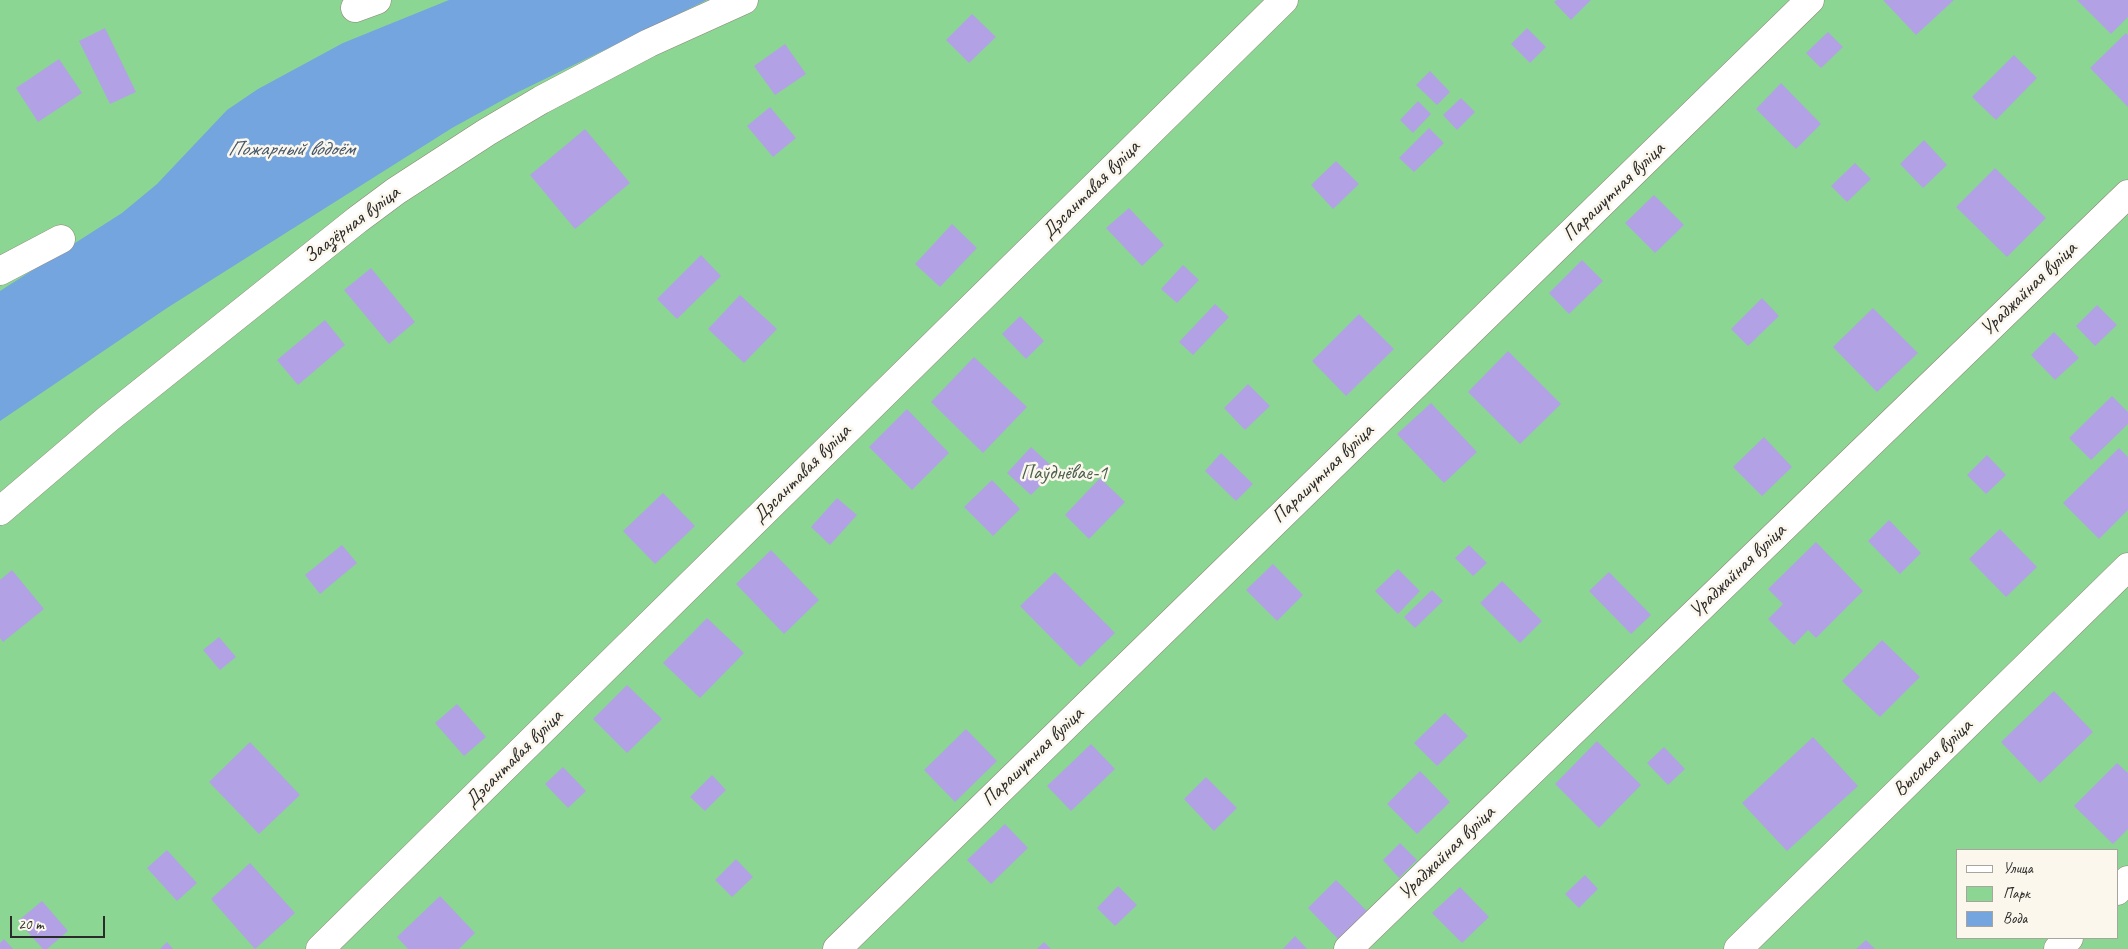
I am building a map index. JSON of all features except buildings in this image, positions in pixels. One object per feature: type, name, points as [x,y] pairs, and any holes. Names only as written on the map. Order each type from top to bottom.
[{"type":"lane","name":"Заазёрная вуліца","points":[[0,511],[109,418],[396,191],[487,132],[541,100],[649,43],[744,0]]},
{"type":"lane","name":"Дэсантавая вуліца","points":[[320,949],[1284,0]]},
{"type":"lane","name":"Парашутная вуліца","points":[[836,949],[1810,0]]},
{"type":"lane","name":"Ураджайная вуліца","points":[[1348,949],[2128,194]]},
{"type":"lane","points":[[0,272],[61,239]]},
{"type":"lane","name":"Высокая вуліца","points":[[1738,949],[2128,567]]},
{"type":"lane","points":[[2118,890],[2128,880]]},
{"type":"lane","points":[[2058,949],[2068,939]]},
{"type":"green space","name":"Паўднёвае-1","points":[[0,0],[2128,0],[2128,949],[0,949]]},
{"type":"water","name":"Пожарный водоём","points":[[449,0],[707,0],[510,96],[452,128],[167,308],[0,421],[0,291],[122,213],[157,184],[227,110],[258,89],[343,43]]}]
